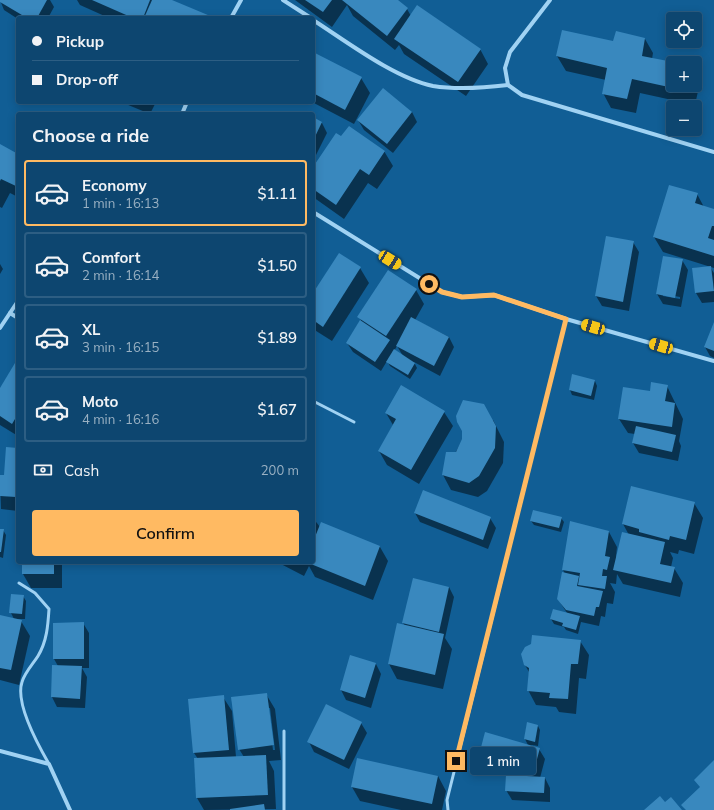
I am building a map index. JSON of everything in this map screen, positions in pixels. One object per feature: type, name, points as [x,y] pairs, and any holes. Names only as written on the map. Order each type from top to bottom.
[{"type":"street","points":[[233,16],[241,0]]},
{"type":"street","points":[[283,0],[307,16]]},
{"type":"street","points":[[508,85],[505,68],[510,52],[550,0]]},
{"type":"street","points":[[315,21],[377,61],[408,78],[432,86],[474,89],[508,85],[522,95],[714,152]]},
{"type":"street","points":[[315,213],[442,292],[462,297],[494,295],[566,319],[714,361]]},
{"type":"street","points":[[0,328],[16,304]]},
{"type":"street","points":[[10,313],[16,317]]},
{"type":"street","points":[[0,751],[49,764],[70,810]]},
{"type":"lane","points":[[448,810],[447,800],[566,319]]},
{"type":"lane","points":[[315,402],[354,422]]},
{"type":"lane","points":[[19,583],[35,593],[49,608],[47,633],[39,655],[22,682],[22,705],[35,740],[49,764]]},
{"type":"lane","points":[[284,731],[284,810]]},
{"type":"building","points":[[0,0],[47,0],[38,16],[24,16],[0,2]]},
{"type":"building","points":[[92,0],[150,0],[144,16],[128,16]]},
{"type":"building","points":[[152,0],[172,0],[210,16],[145,16]]},
{"type":"building","points":[[305,0],[332,0],[323,12]]},
{"type":"building","points":[[342,0],[398,0],[408,8],[387,36]]},
{"type":"building","points":[[417,5],[481,49],[458,82],[394,39]]},
{"type":"building","points":[[562,30],[613,41],[616,31],[645,38],[642,56],[666,61],[666,86],[632,79],[627,99],[602,94],[607,68],[556,56]]},
{"type":"building","points":[[315,53],[362,77],[345,110],[315,94]]},
{"type":"building","points":[[383,88],[412,112],[387,144],[357,120]]},
{"type":"building","points":[[315,118],[322,122],[315,137]]},
{"type":"building","points":[[349,126],[385,151],[369,175],[360,169],[336,205],[315,190],[315,164],[336,133],[341,136]]},
{"type":"building","points":[[0,144],[16,153],[16,186],[1,179],[0,181]]},
{"type":"building","points":[[669,185],[698,193],[695,203],[714,209],[714,226],[712,226],[708,238],[714,240],[714,256],[653,237]]},
{"type":"building","points":[[606,236],[634,241],[623,302],[595,296]]},
{"type":"building","points":[[339,253],[361,267],[323,327],[315,321],[315,290]]},
{"type":"building","points":[[663,256],[683,259],[675,298],[656,294]]},
{"type":"building","points":[[711,266],[714,291],[695,293],[692,268]]},
{"type":"building","points":[[388,270],[417,289],[386,336],[357,317]]},
{"type":"building","points":[[411,317],[449,337],[434,366],[396,346]]},
{"type":"building","points":[[360,320],[390,340],[375,362],[346,343]]},
{"type":"building","points":[[714,322],[714,351],[704,347]]},
{"type":"building","points":[[394,349],[415,363],[408,375],[386,362]]},
{"type":"building","points":[[16,361],[16,417],[12,424],[0,416],[0,388]]},
{"type":"building","points":[[572,374],[595,380],[591,396],[569,390]]},
{"type":"building","points":[[651,382],[668,385],[665,401],[675,403],[672,427],[618,419],[623,387],[650,391]]},
{"type":"building","points":[[401,385],[445,411],[411,470],[378,451],[396,419],[385,413]]},
{"type":"building","points":[[463,400],[484,404],[496,426],[495,448],[479,476],[469,483],[442,475],[446,452],[456,452],[462,439],[462,431],[457,422],[456,416]]},
{"type":"building","points":[[636,426],[676,435],[672,452],[632,443]]},
{"type":"building","points":[[6,447],[16,448],[16,497],[0,496],[0,475],[4,475]]},
{"type":"building","points":[[631,486],[695,502],[686,540],[670,536],[669,540],[639,532],[639,529],[622,524]]},
{"type":"building","points":[[423,490],[491,517],[483,540],[414,513]]},
{"type":"building","points":[[533,510],[562,517],[559,528],[530,521]]},
{"type":"building","points":[[570,521],[609,531],[605,556],[610,557],[607,570],[603,569],[602,576],[607,576],[605,589],[578,585],[580,573],[562,570]]},
{"type":"building","points":[[321,522],[380,546],[365,586],[311,564],[315,564],[315,537]]},
{"type":"building","points":[[0,529],[4,529],[1,552],[0,552]]},
{"type":"building","points":[[622,532],[665,542],[660,564],[675,567],[671,583],[613,570]]},
{"type":"building","points":[[22,564],[54,564],[54,574],[22,574]]},
{"type":"building","points":[[562,572],[579,576],[577,586],[603,591],[599,607],[596,607],[594,616],[566,610],[557,599]]},
{"type":"building","points":[[413,578],[449,587],[439,632],[402,623]]},
{"type":"building","points":[[11,594],[24,595],[22,614],[9,613]]},
{"type":"building","points":[[553,609],[580,616],[576,630],[562,626],[563,623],[550,619]]},
{"type":"building","points":[[0,615],[22,620],[11,670],[0,668]]},
{"type":"building","points":[[84,622],[84,659],[53,659],[53,623]]},
{"type":"building","points":[[397,623],[444,634],[435,675],[388,664]]},
{"type":"building","points":[[532,635],[581,640],[578,664],[571,664],[568,699],[549,698],[550,693],[527,691],[529,668],[524,665],[521,654],[525,647],[531,644]]},
{"type":"building","points":[[350,655],[376,663],[365,698],[340,690]]},
{"type":"building","points":[[52,665],[82,666],[80,699],[51,697]]},
{"type":"building","points":[[267,693],[274,745],[238,750],[231,697]]},
{"type":"building","points":[[224,695],[229,750],[193,753],[188,699]]},
{"type":"building","points":[[326,704],[362,722],[344,760],[307,742]]},
{"type":"building","points":[[527,722],[538,725],[535,742],[524,739]]},
{"type":"building","points":[[485,732],[540,748],[533,774],[478,759]]},
{"type":"building","points":[[266,755],[268,795],[196,798],[194,758]]},
{"type":"building","points":[[357,758],[438,776],[432,804],[351,787]]},
{"type":"building","points":[[714,760],[714,810],[686,810],[681,805],[700,787],[694,780]]},
{"type":"building","points":[[506,775],[545,777],[544,793],[505,791]]},
{"type":"building","points":[[660,796],[665,802],[671,797],[682,810],[644,810]]},
{"type":"building","points":[[264,804],[265,810],[230,810],[230,809]]},
{"type":"route","points":[[429,284],[442,292],[462,297],[494,295],[566,319],[456,761]]}]
